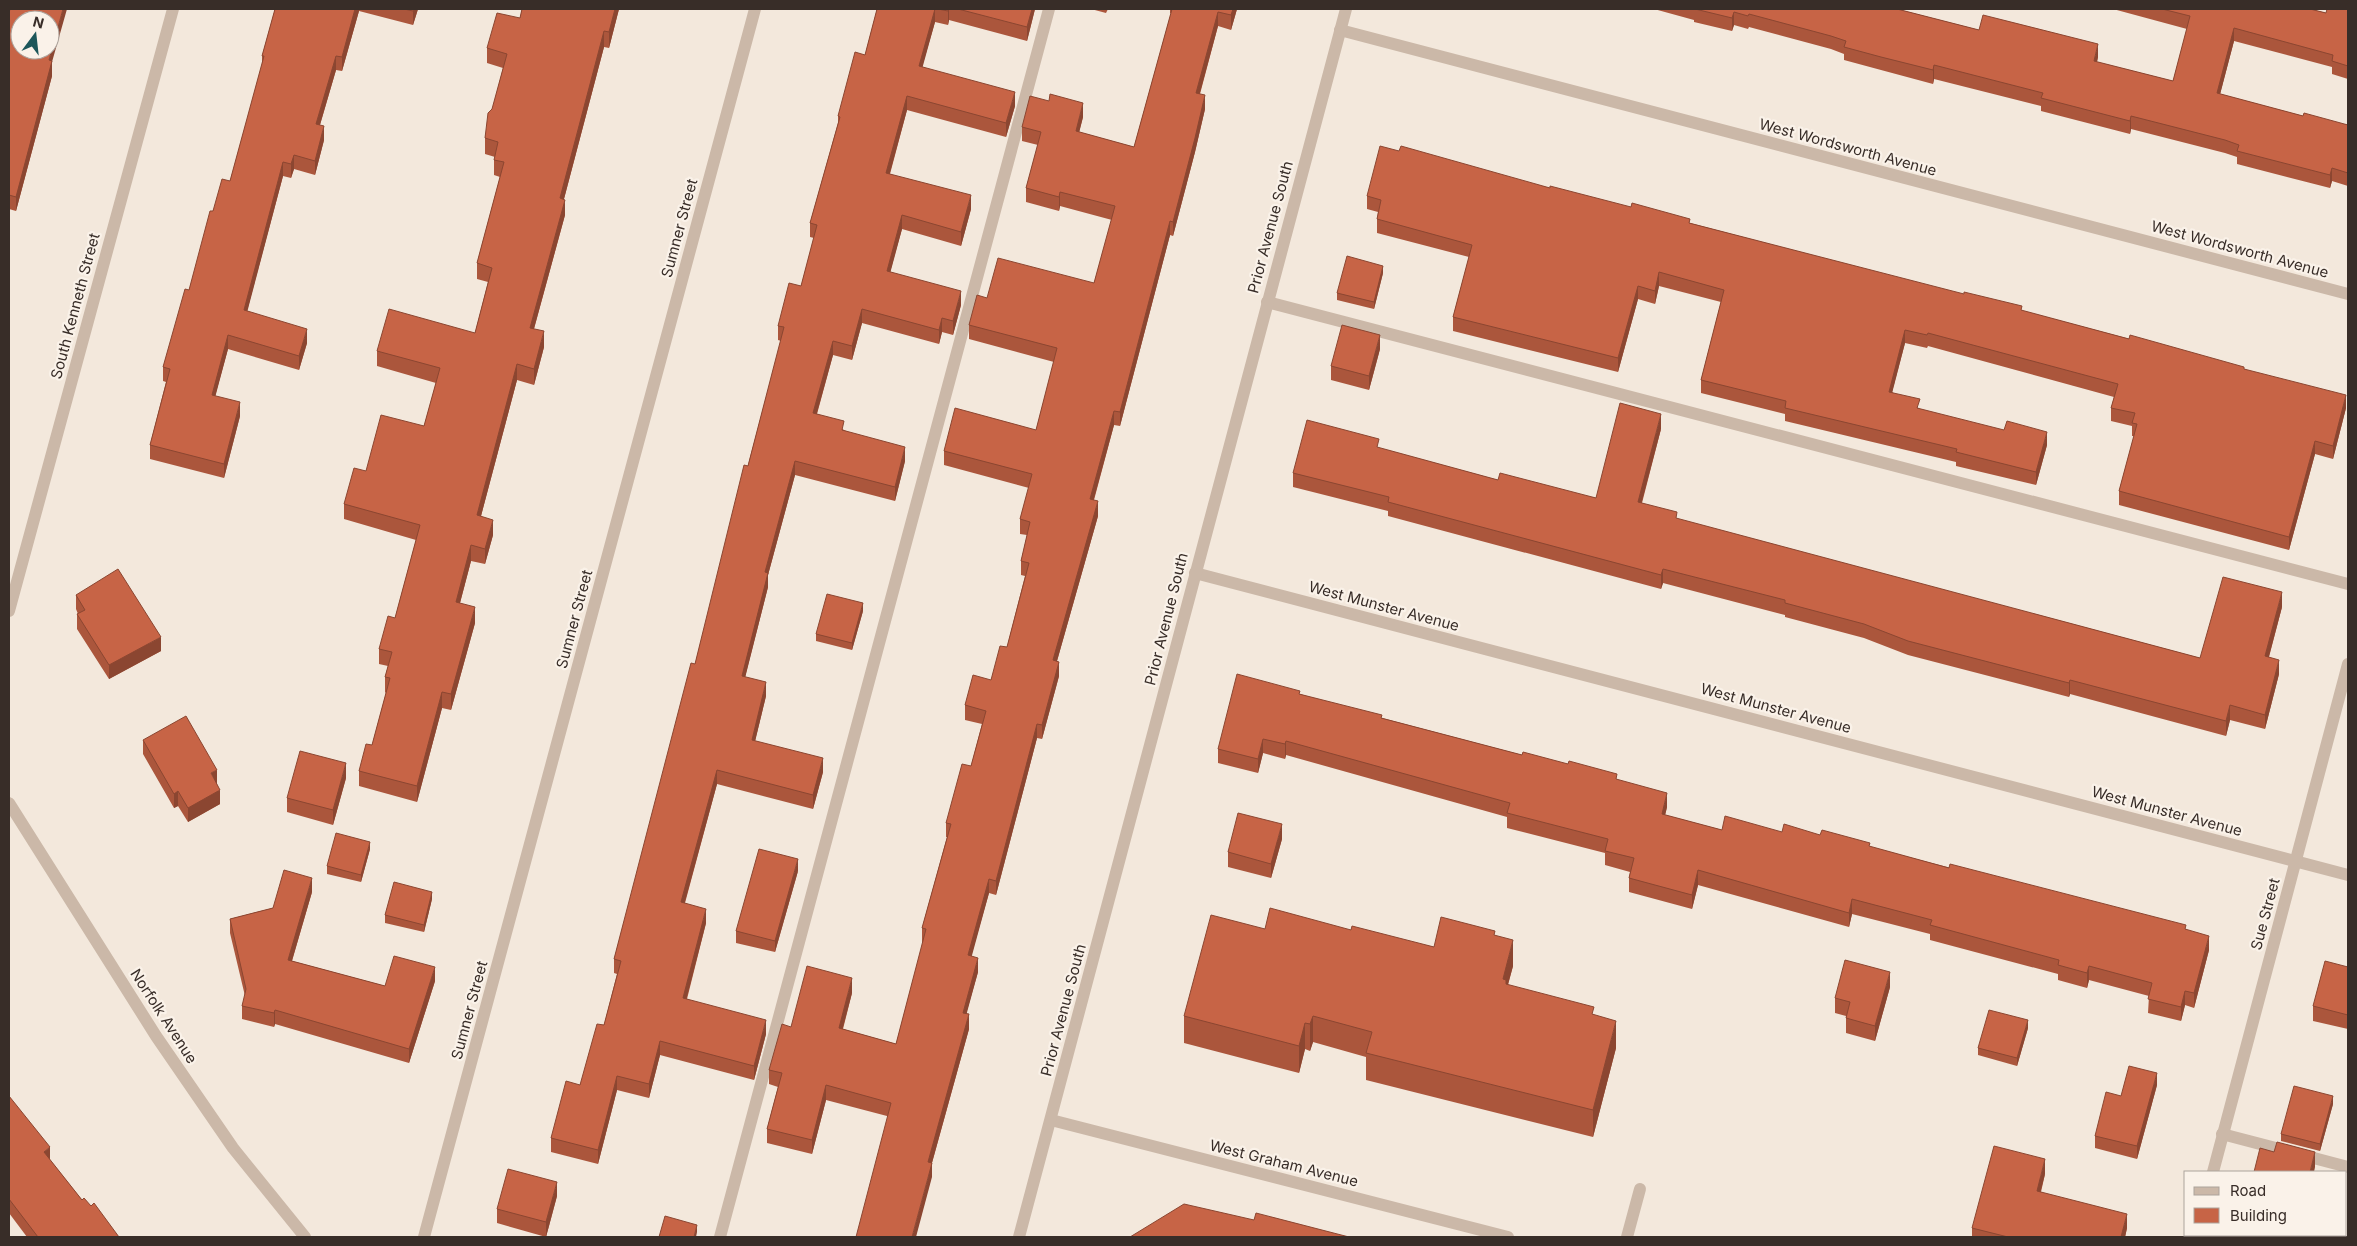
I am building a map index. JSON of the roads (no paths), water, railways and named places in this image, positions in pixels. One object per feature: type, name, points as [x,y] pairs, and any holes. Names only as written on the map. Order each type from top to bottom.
[{"type":"street","name":"South Kenneth Street","points":[[9,611],[172,9]]},
{"type":"street","name":"Sumner Street","points":[[424,1237],[755,9]]},
{"type":"street","points":[[720,1237],[1049,9]]},
{"type":"street","name":"Prior Avenue South","points":[[1019,1237],[1346,9]]},
{"type":"street","name":"West Wordsworth Avenue","points":[[1340,30],[2348,294]]},
{"type":"street","points":[[1267,302],[2348,584]]},
{"type":"street","name":"West Munster Avenue","points":[[1195,573],[2348,875]]},
{"type":"street","name":"Sue Street","points":[[2212,1171],[2348,664]]},
{"type":"street","name":"Norfolk Avenue","points":[[9,803],[156,1036],[233,1148],[305,1237]]},
{"type":"street","name":"West Graham Avenue","points":[[1051,1120],[1508,1237]]},
{"type":"street","points":[[2222,1134],[2348,1167]]},
{"type":"street","points":[[1627,1237],[1640,1189]]}]
